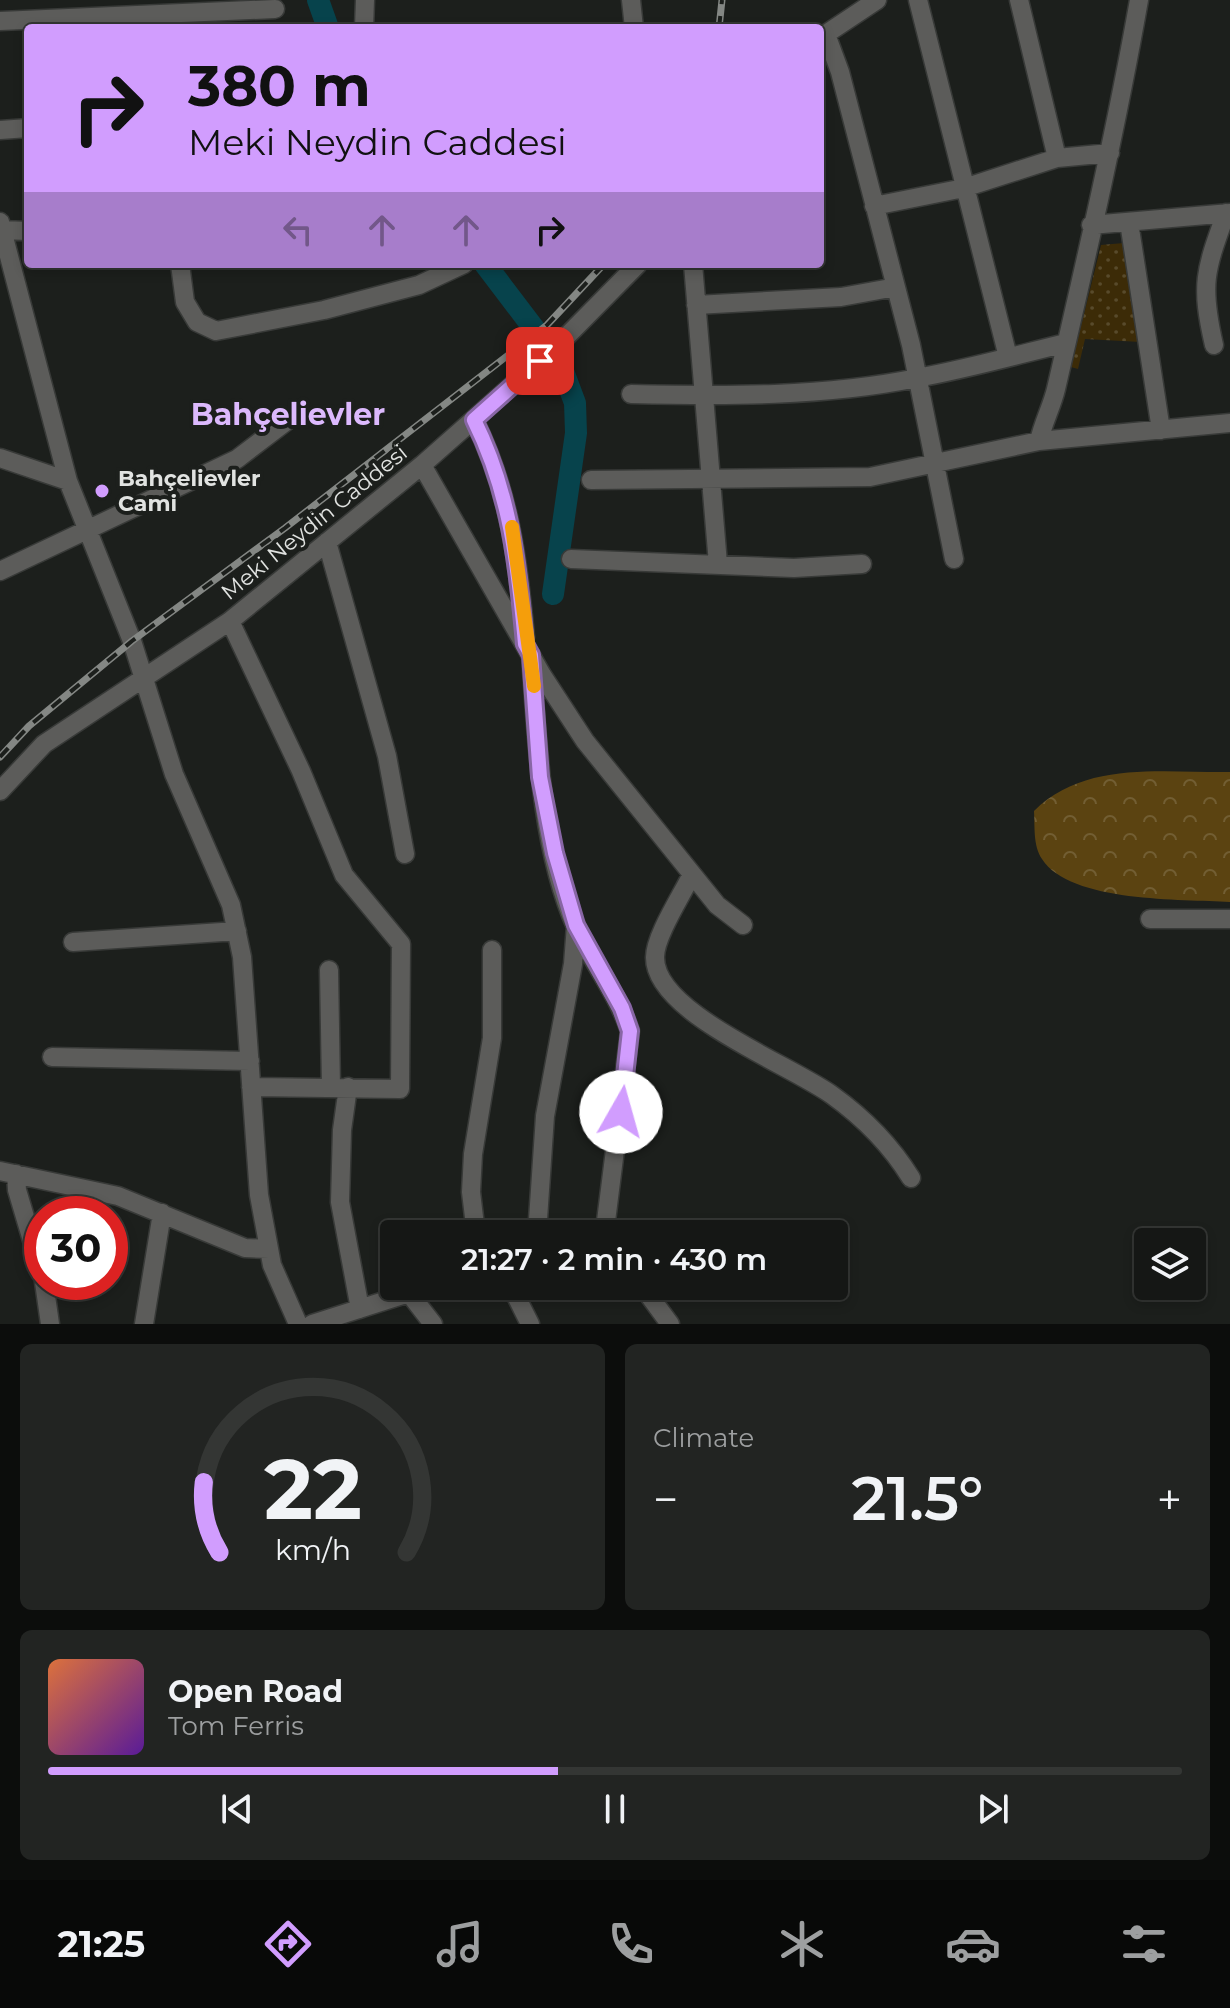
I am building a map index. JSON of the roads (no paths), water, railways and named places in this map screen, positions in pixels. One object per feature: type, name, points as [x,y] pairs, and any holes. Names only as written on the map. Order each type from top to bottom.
[{"type":"street","points":[[364,24],[365,0]]},
{"type":"street","points":[[631,0],[634,24]]},
{"type":"street","points":[[918,0],[1008,357]]},
{"type":"street","points":[[1019,0],[1057,158]]},
{"type":"street","points":[[1039,441],[1055,393],[1091,225],[1110,153],[1139,0]]},
{"type":"street","points":[[824,35],[869,2]]},
{"type":"street","points":[[0,21],[275,9]]},
{"type":"street","points":[[824,38],[840,72],[896,287],[918,378],[954,559]]},
{"type":"street","points":[[0,130],[24,128]]},
{"type":"street","points":[[874,206],[964,188],[1057,158],[1110,153]]},
{"type":"street","points":[[1091,225],[1228,213],[1208,261],[1203,299],[1214,345]]},
{"type":"street","points":[[1129,222],[1161,430]]},
{"type":"street","points":[[24,230],[1,226],[5,262],[68,481],[132,641],[174,774],[231,905],[242,957],[259,1195],[272,1265],[298,1324]]},
{"type":"street","points":[[181,268],[185,302],[197,322],[216,331],[324,310],[419,285],[455,268]]},
{"type":"street","name":"Meki Neydin Caddesi","points":[[0,791],[44,744],[230,621],[422,465],[560,343],[634,268]]},
{"type":"street","points":[[693,268],[718,564]]},
{"type":"street","points":[[696,305],[841,297],[896,287]]},
{"type":"street","points":[[631,394],[704,395],[824,390],[918,378],[1066,343]]},
{"type":"street","points":[[0,571],[237,459],[292,417]]},
{"type":"street","points":[[474,420],[505,492],[518,563],[540,777],[555,853],[576,925],[622,1008],[630,1031],[603,1220]]},
{"type":"street","points":[[591,480],[870,477],[1039,441],[1230,423]]},
{"type":"street","points":[[0,458],[68,481]]},
{"type":"street","points":[[422,465],[528,650],[585,741],[717,905],[743,925]]},
{"type":"street","points":[[327,542],[387,756],[405,854]]},
{"type":"street","points":[[571,559],[794,568],[862,564]]},
{"type":"street","points":[[230,621],[301,771],[344,875],[401,944],[400,1089],[251,1087]]},
{"type":"street","points":[[692,874],[655,953],[658,974],[676,999],[708,1025],[810,1080],[840,1101],[893,1149],[911,1178]]},
{"type":"street","points":[[1150,919],[1230,919]]},
{"type":"street","points":[[538,1220],[545,1116],[573,964],[576,925]]},
{"type":"street","points":[[73,942],[237,931]]},
{"type":"street","points":[[474,1220],[471,1192],[473,1154],[492,1038],[492,950]]},
{"type":"street","points":[[329,970],[340,1087],[340,1202],[360,1309]]},
{"type":"street","points":[[52,1057],[250,1061]]},
{"type":"street","points":[[8,1172],[95,1189],[245,1248],[269,1249]]},
{"type":"street","points":[[8,1172],[24,1214]]},
{"type":"street","points":[[144,1324],[162,1213]]},
{"type":"street","points":[[47,1300],[50,1324]]},
{"type":"street","points":[[312,1324],[388,1300]]},
{"type":"street","points":[[414,1300],[433,1324]]},
{"type":"street","points":[[518,1300],[530,1324]]},
{"type":"street","points":[[652,1300],[670,1324]]},
{"type":"waterway","points":[[318,0],[327,24]]},
{"type":"waterway","points":[[488,268],[560,363],[575,403],[576,433],[553,594]]},
{"type":"railway","points":[[719,24],[722,0]]},
{"type":"railway","points":[[0,757],[29,726],[132,641],[285,528],[547,325],[600,268]]},
{"type":"place","name":"Bahçelievler Cami","points":[[102,491]]},
{"type":"district","name":"Bahçelievler","points":[[288,415]]}]
